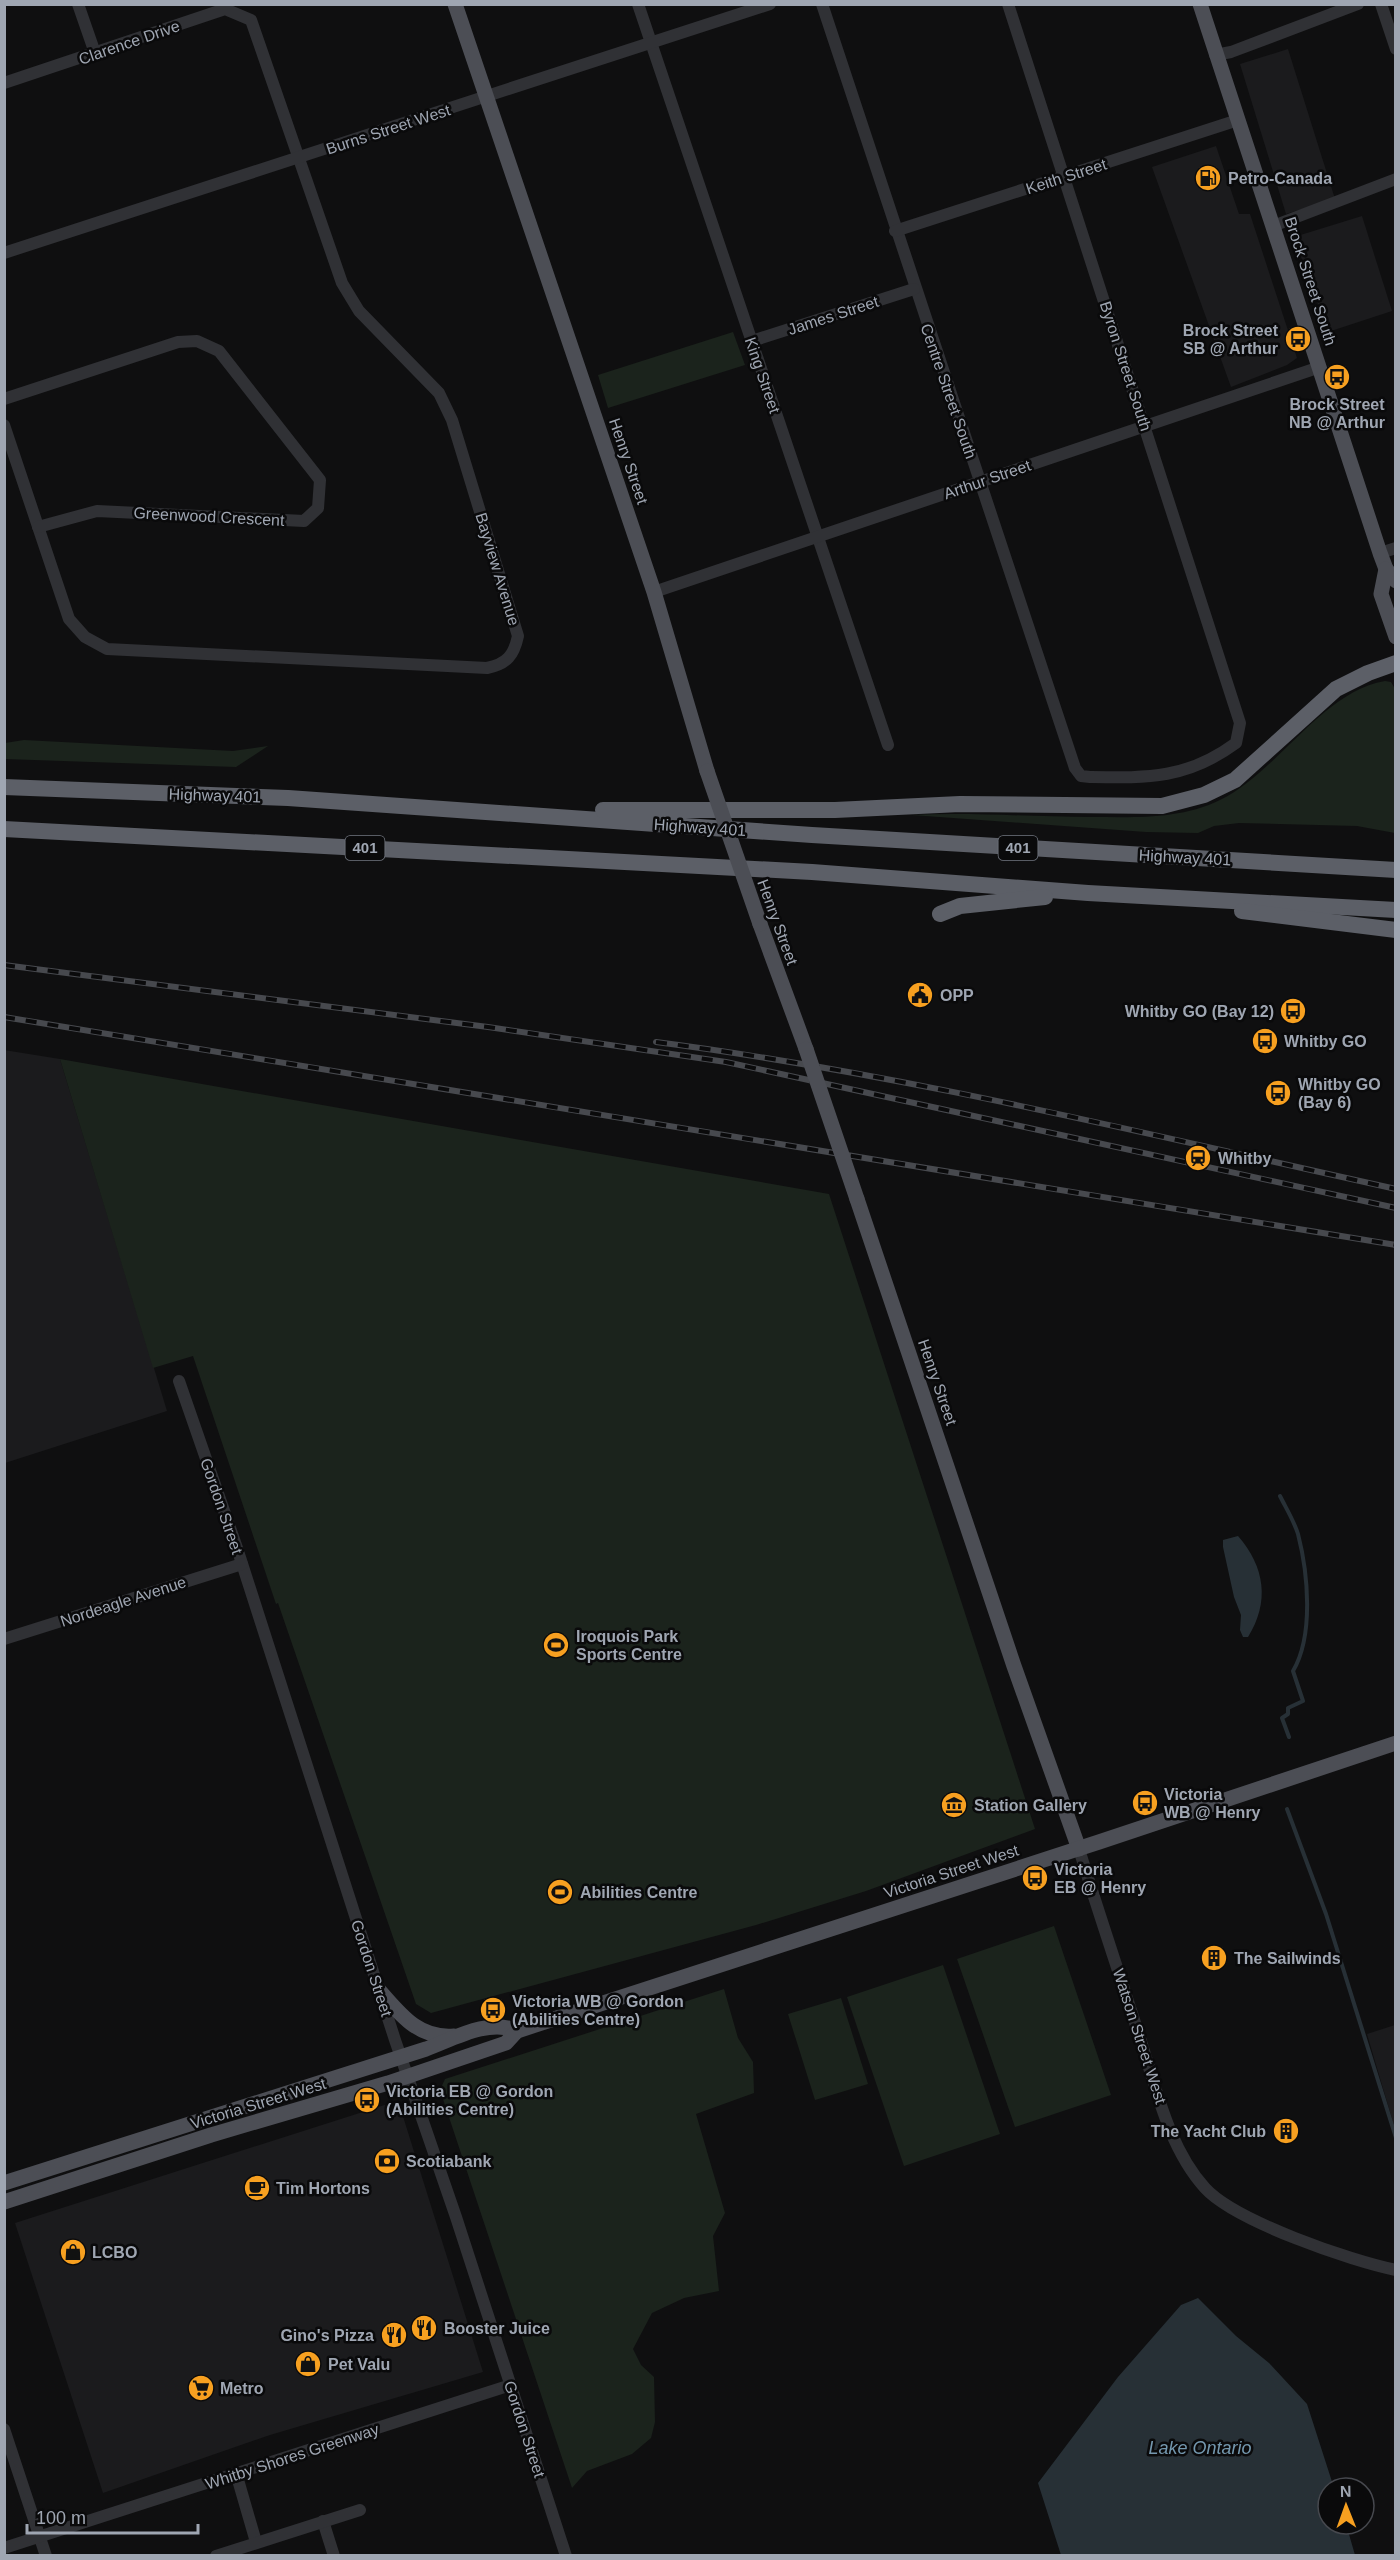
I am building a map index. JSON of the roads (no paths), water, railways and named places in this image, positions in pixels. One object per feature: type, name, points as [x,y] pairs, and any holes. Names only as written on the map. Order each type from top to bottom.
[{"type":"highway","points":[[288,798],[586,810],[836,810],[960,804],[1162,806],[1204,795],[1235,780],[1336,689],[1359,676],[1395,663]]},
{"type":"highway","name":"Highway 401","points":[[4,787],[288,798],[812,835],[1395,870]]},
{"type":"highway","name":"401","points":[[4,829],[812,872],[1092,893],[1395,910]]},
{"type":"highway","points":[[1225,860],[1395,864]]},
{"type":"highway","points":[[940,914],[960,906],[1092,893],[1395,930]]},
{"type":"main road","name":"Henry Street","points":[[455,4],[654,592],[707,771],[806,1049],[1014,1666],[1079,1849]]},
{"type":"main road","name":"Brock Street South","points":[[1200,4],[1320,368],[1388,550],[1391,575],[1381,594],[1395,637]]},
{"type":"main road","name":"Victoria Street West","points":[[4,2202],[407,2076],[506,2043],[517,2031],[1079,1849],[1395,1743]]},
{"type":"main road","points":[[378,1989],[407,2024],[441,2037],[460,2036]]},
{"type":"main road","name":"Victoria Street West","points":[[4,2183],[401,2057],[460,2036],[501,2025],[517,2031]]},
{"type":"street","points":[[78,4],[95,53]]},
{"type":"street","name":"King Street","points":[[638,4],[888,745]]},
{"type":"street","name":"Burns Street West","points":[[4,252],[488,98],[770,4]]},
{"type":"street","name":"Centre Street South","points":[[822,4],[914,290],[1075,768],[1081,776]]},
{"type":"street","name":"Byron Street South","points":[[1008,4],[1146,426],[1241,729],[1236,743],[1203,765],[1184,771],[1146,778],[1081,776]]},
{"type":"street","points":[[1215,54],[1231,52],[1358,4]]},
{"type":"street","points":[[1381,4],[1395,49]]},
{"type":"street","name":"Clarence Drive","points":[[4,83],[225,9],[251,20],[297,158]]},
{"type":"street","name":"Keith Street","points":[[895,231],[1238,120]]},
{"type":"street","name":"Bayview Avenue","points":[[4,425],[69,619],[85,637],[107,649],[487,668],[499,666],[510,658],[515,651],[518,636],[452,420],[439,393],[359,311],[342,284],[297,158]]},
{"type":"street","points":[[1274,226],[1395,179]]},
{"type":"street","name":"James Street","points":[[752,341],[914,290]]},
{"type":"street","name":"Greenwood Crescent","points":[[4,399],[177,342],[197,340],[219,351],[320,480],[318,508],[304,521],[97,511],[38,527]]},
{"type":"street","name":"Arthur Street","points":[[654,592],[1320,368]]},
{"type":"street","name":"Gordon Street","points":[[179,1381],[242,1564],[378,1989],[566,2556]]},
{"type":"street","name":"Nordeagle Avenue","points":[[4,1639],[242,1564]]},
{"type":"street","name":"Watson Street West","points":[[1079,1849],[1163,2108],[1184,2161],[1206,2189],[1237,2212],[1324,2248],[1395,2270]]},
{"type":"street","name":"Whitby Shores Greenway","points":[[4,2548],[511,2385]]},
{"type":"street","points":[[4,2429],[46,2556]]},
{"type":"street","points":[[236,2473],[256,2542]]},
{"type":"street","points":[[216,2556],[360,2510]]},
{"type":"street","points":[[323,2521],[334,2556]]},
{"type":"water","points":[[1238,1536],[1254,1560],[1261,1585],[1260,1611],[1248,1637],[1243,1637],[1240,1630],[1241,1615],[1234,1597],[1223,1547],[1223,1540]]},
{"type":"water","name":"Lake Ontario","points":[[1198,2298],[1236,2336],[1269,2363],[1307,2404],[1330,2476],[1316,2476],[1316,2536],[1349,2536],[1355,2555],[1061,2555],[1038,2483],[1118,2377],[1181,2305]]},
{"type":"waterway","points":[[1280,1496],[1298,1534],[1302,1550],[1307,1604],[1304,1640],[1293,1671],[1303,1701],[1288,1708],[1288,1714],[1282,1718],[1289,1737]]},
{"type":"waterway","points":[[1287,1809],[1326,1914],[1396,2138]]},
{"type":"railway","points":[[4,965],[488,1027],[726,1062],[1396,1208]]},
{"type":"railway","points":[[4,1017],[1396,1245]]},
{"type":"railway","points":[[656,1042],[749,1055],[935,1088],[1396,1189]]},
{"type":"place","name":"Petro-Canada","points":[[1208,178]]},
{"type":"place","name":"Brock Street SB @ Arthur","points":[[1298,339]]},
{"type":"place","name":"Brock Street NB @ Arthur","points":[[1337,377]]},
{"type":"place","name":"OPP","points":[[920,995]]},
{"type":"place","name":"Whitby GO (Bay 12)","points":[[1293,1011]]},
{"type":"place","name":"Whitby GO","points":[[1265,1041]]},
{"type":"place","name":"Whitby GO (Bay 6)","points":[[1278,1093]]},
{"type":"place","name":"Whitby","points":[[1198,1158]]},
{"type":"place","name":"Iroquois Park Sports Centre","points":[[556,1645]]},
{"type":"place","name":"Victoria WB @ Henry","points":[[1145,1803]]},
{"type":"place","name":"Station Gallery","points":[[954,1805]]},
{"type":"place","name":"Victoria EB @ Henry","points":[[1035,1878]]},
{"type":"place","name":"Abilities Centre","points":[[560,1892]]},
{"type":"place","name":"The Sailwinds","points":[[1214,1958]]},
{"type":"place","name":"Victoria WB @ Gordon (Abilities Centre)","points":[[493,2010]]},
{"type":"place","name":"Victoria EB @ Gordon (Abilities Centre)","points":[[367,2100]]},
{"type":"place","name":"The Yacht Club","points":[[1286,2131]]},
{"type":"place","name":"Scotiabank","points":[[387,2161]]},
{"type":"place","name":"Tim Hortons","points":[[257,2188]]},
{"type":"place","name":"LCBO","points":[[73,2252]]},
{"type":"place","name":"Booster Juice","points":[[424,2328]]},
{"type":"place","name":"Gino's Pizza","points":[[394,2335]]},
{"type":"place","name":"Pet Valu","points":[[308,2364]]},
{"type":"place","name":"Metro","points":[[201,2388]]}]
